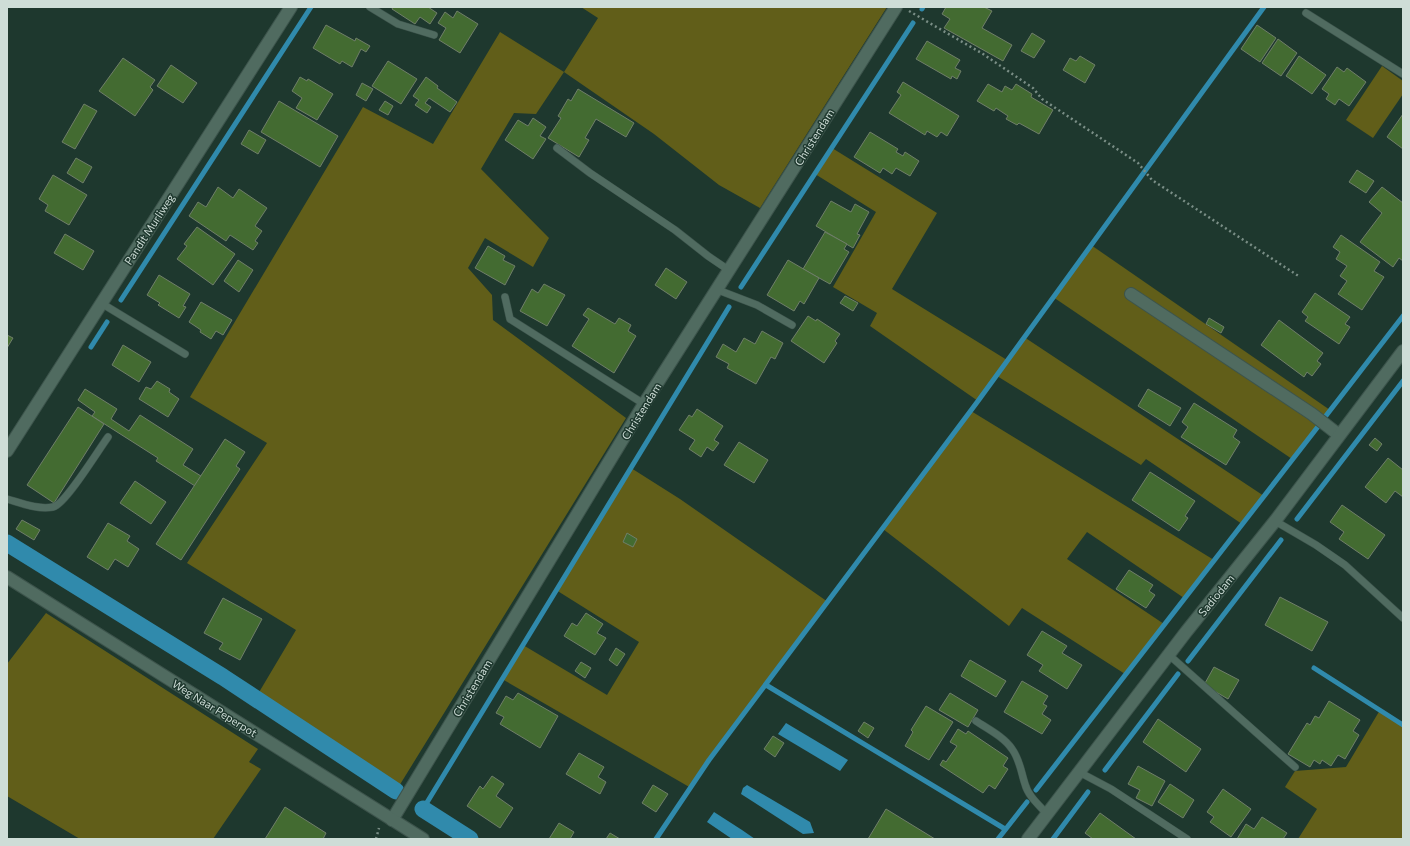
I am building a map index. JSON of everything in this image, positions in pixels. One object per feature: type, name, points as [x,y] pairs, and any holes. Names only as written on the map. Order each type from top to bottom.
[{"type":"street","name":"Pandit Murliweg","points":[[7,450],[291,7]]},
{"type":"street","name":"Christendam","points":[[392,820],[644,404],[718,290],[896,7]]},
{"type":"street","points":[[1131,294],[1312,414],[1339,435]]},
{"type":"street","name":"Sadiodam","points":[[1028,839],[1169,655],[1275,521],[1403,351]]},
{"type":"street","name":"Weg Naar Peperpot","points":[[7,577],[423,839]]},
{"type":"lane","points":[[370,7],[398,24],[434,35]]},
{"type":"lane","points":[[1306,13],[1403,74]]},
{"type":"lane","points":[[557,148],[590,173],[675,230],[730,271]]},
{"type":"lane","points":[[718,290],[757,305],[792,325]]},
{"type":"lane","points":[[506,297],[510,319],[644,404]]},
{"type":"lane","points":[[101,303],[185,354]]},
{"type":"lane","points":[[7,499],[44,508],[55,507],[65,498],[108,437]]},
{"type":"lane","points":[[1275,521],[1316,545],[1345,565],[1403,618]]},
{"type":"lane","points":[[1169,655],[1295,767]]},
{"type":"lane","points":[[976,721],[999,736],[1012,748],[1019,762],[1025,786],[1033,799],[1047,814]]},
{"type":"lane","points":[[1079,772],[1111,789],[1187,839]]},
{"type":"path","points":[[908,10],[983,54],[1033,88],[1042,99],[1138,163],[1152,180],[1300,277]]},
{"type":"shaded area","points":[[581,7],[887,7],[760,208],[719,185],[654,134],[564,72],[598,18]]},
{"type":"shaded area","points":[[500,32],[564,72],[536,114],[514,113],[481,169],[549,238],[533,267],[485,238],[468,268],[492,295],[493,320],[626,418],[396,791],[255,699],[296,630],[187,563],[267,443],[190,397],[363,107],[433,144]]},
{"type":"shaded area","points":[[1382,66],[1403,81],[1403,94],[1373,138],[1346,120]]},
{"type":"shaded area","points":[[832,148],[937,213],[892,289],[1007,360],[1024,337],[1264,496],[1242,524],[1146,459],[1141,465],[997,376],[978,401],[870,326],[877,313],[833,287],[876,212],[815,174]]},
{"type":"shaded area","points":[[1091,245],[1330,410],[1292,459],[1053,297]]},
{"type":"shaded area","points":[[971,411],[1214,560],[1184,598],[1087,532],[1067,559],[1164,624],[1125,674],[1022,608],[1009,626],[883,529]]},
{"type":"shaded area","points":[[631,468],[680,499],[828,602],[709,760],[691,788],[502,679],[523,645],[607,695],[639,642],[556,590]]},
{"type":"shaded area","points":[[46,613],[258,749],[249,762],[261,769],[213,839],[80,839],[7,796],[7,664]]},
{"type":"shaded area","points":[[1380,710],[1403,725],[1403,839],[1298,839],[1317,809],[1285,787],[1295,771],[1346,767]]},
{"type":"water","points":[[786,723],[848,760],[840,771],[778,734]]},
{"type":"water","points":[[747,785],[810,822],[814,833],[803,834],[741,794],[743,788]]},
{"type":"water","points":[[714,812],[755,839],[732,839],[707,822]]},
{"type":"building","points":[[393,7],[428,7],[437,13],[430,24],[420,17],[415,24],[392,9]]},
{"type":"building","points":[[946,7],[984,7],[992,11],[982,28],[1012,45],[1003,61],[944,28],[950,19],[942,14]]},
{"type":"building","points":[[457,11],[478,24],[460,53],[439,40],[446,28],[438,23],[445,12],[453,18]]},
{"type":"building","points":[[326,25],[355,41],[356,38],[370,46],[366,52],[361,49],[352,67],[342,61],[340,64],[313,48]]},
{"type":"building","points":[[1257,25],[1276,38],[1260,62],[1241,49]]},
{"type":"building","points":[[1032,33],[1045,41],[1034,58],[1021,51]]},
{"type":"building","points":[[1278,39],[1297,53],[1281,76],[1262,63]]},
{"type":"building","points":[[927,41],[960,60],[955,68],[961,71],[957,79],[952,76],[951,79],[916,59]]},
{"type":"building","points":[[1080,56],[1095,65],[1085,83],[1063,70],[1070,58],[1076,61]]},
{"type":"building","points":[[1299,56],[1326,75],[1312,94],[1286,76]]},
{"type":"building","points":[[123,58],[155,80],[150,87],[153,90],[135,116],[99,91]]},
{"type":"building","points":[[388,61],[417,79],[401,104],[372,86]]},
{"type":"building","points":[[171,65],[197,83],[183,103],[157,86]]},
{"type":"building","points":[[1337,67],[1344,72],[1347,68],[1366,82],[1349,106],[1339,99],[1335,105],[1326,99],[1329,94],[1322,89]]},
{"type":"building","points":[[300,77],[307,81],[308,79],[333,94],[317,120],[296,108],[302,98],[292,91]]},
{"type":"building","points":[[426,77],[438,86],[437,88],[457,102],[450,112],[429,98],[425,103],[431,107],[427,113],[415,105],[419,100],[413,96]]},
{"type":"building","points":[[903,82],[959,116],[947,136],[941,132],[937,137],[927,131],[925,135],[889,113],[901,95],[897,92]]},
{"type":"building","points":[[362,83],[373,89],[366,101],[356,95]]},
{"type":"building","points":[[988,84],[1002,92],[1005,86],[1012,90],[1016,84],[1032,94],[1031,97],[1053,110],[1039,134],[1019,123],[1017,125],[1006,119],[1008,116],[996,108],[994,111],[977,101]]},
{"type":"building","points":[[578,89],[634,123],[626,137],[596,119],[585,138],[589,140],[579,157],[548,138],[561,118],[558,116],[568,99],[571,101]]},
{"type":"building","points":[[279,101],[338,136],[320,167],[261,132]]},
{"type":"building","points":[[385,101],[393,106],[388,115],[379,110]]},
{"type":"building","points":[[84,104],[97,111],[75,149],[62,142]]},
{"type":"building","points":[[1403,114],[1403,149],[1387,137]]},
{"type":"building","points":[[533,118],[546,127],[540,136],[546,139],[533,159],[505,140],[518,120],[528,126]]},
{"type":"building","points":[[249,130],[266,140],[258,154],[241,144]]},
{"type":"building","points":[[870,132],[898,149],[896,152],[903,156],[905,152],[919,161],[910,176],[896,168],[892,174],[883,168],[880,173],[854,157]]},
{"type":"building","points":[[76,158],[92,167],[83,183],[67,173]]},
{"type":"building","points":[[1357,170],[1374,181],[1366,193],[1349,182]]},
{"type":"building","points":[[53,175],[87,195],[69,225],[45,211],[48,205],[39,199]]},
{"type":"building","points":[[218,187],[233,198],[239,189],[267,208],[255,226],[262,231],[255,241],[258,243],[253,250],[230,235],[226,241],[189,216],[198,202],[206,207]]},
{"type":"building","points":[[1382,187],[1403,203],[1403,261],[1399,258],[1393,267],[1360,242],[1382,213],[1369,202]]},
{"type":"building","points":[[831,201],[851,212],[855,204],[869,212],[857,234],[860,235],[853,248],[816,226]]},
{"type":"building","points":[[197,227],[235,254],[213,285],[177,259],[187,246],[184,244]]},
{"type":"building","points":[[825,232],[847,244],[844,249],[849,252],[830,284],[803,269]]},
{"type":"building","points":[[65,234],[94,251],[83,270],[54,253]]},
{"type":"building","points":[[1341,235],[1380,262],[1374,271],[1384,277],[1362,310],[1338,294],[1347,281],[1340,276],[1347,266],[1336,259],[1340,252],[1333,247]]},
{"type":"building","points":[[488,246],[505,256],[503,260],[515,266],[505,285],[475,268]]},
{"type":"building","points":[[238,260],[253,270],[239,292],[224,281]]},
{"type":"building","points":[[788,260],[819,278],[804,304],[800,301],[794,311],[767,295]]},
{"type":"building","points":[[666,268],[687,282],[676,299],[655,285]]},
{"type":"building","points":[[159,275],[190,294],[183,306],[186,307],[179,318],[158,305],[160,303],[147,295]]},
{"type":"building","points":[[544,284],[565,295],[547,326],[520,311],[532,289],[538,293]]},
{"type":"building","points":[[1315,293],[1350,317],[1345,324],[1350,327],[1339,344],[1305,321],[1308,317],[1302,312]]},
{"type":"building","points":[[845,296],[858,303],[853,311],[840,303]]},
{"type":"building","points":[[201,302],[232,320],[223,335],[216,331],[211,339],[189,322]]},
{"type":"building","points":[[588,308],[615,324],[619,318],[631,325],[628,331],[636,336],[614,373],[572,346],[589,319],[583,315]]},
{"type":"building","points":[[808,316],[816,321],[817,319],[840,334],[835,341],[837,343],[824,363],[791,341]]},
{"type":"building","points":[[1209,318],[1224,327],[1221,333],[1206,324]]},
{"type":"building","points":[[1279,320],[1323,353],[1317,361],[1321,364],[1312,376],[1307,372],[1304,377],[1261,345]]},
{"type":"building","points":[[762,331],[783,343],[775,359],[771,357],[756,384],[727,368],[729,364],[716,357],[723,344],[736,352],[744,338],[755,344]]},
{"type":"building","points":[[7,335],[13,338],[7,348]]},
{"type":"building","points":[[123,345],[151,362],[139,382],[112,365]]},
{"type":"building","points":[[157,381],[170,389],[169,392],[179,399],[168,417],[139,399],[146,387],[151,389]]},
{"type":"building","points":[[85,389],[117,409],[111,419],[129,431],[140,415],[193,449],[183,465],[201,476],[195,486],[156,461],[158,458],[92,416],[95,412],[78,400]]},
{"type":"building","points":[[1148,389],[1181,408],[1170,426],[1138,406]]},
{"type":"building","points":[[1194,403],[1237,430],[1233,437],[1240,442],[1226,465],[1181,437],[1188,427],[1182,422]]},
{"type":"building","points":[[78,407],[104,424],[54,503],[27,485]]},
{"type":"building","points":[[697,409],[723,426],[714,440],[719,443],[713,451],[707,447],[701,457],[689,449],[695,440],[679,430],[689,415],[692,417]]},
{"type":"building","points":[[1375,438],[1382,444],[1377,451],[1369,445]]},
{"type":"building","points":[[225,439],[245,452],[236,466],[240,469],[181,560],[156,544]]},
{"type":"building","points":[[739,442],[768,460],[754,483],[724,465]]},
{"type":"building","points":[[1388,458],[1403,470],[1403,497],[1395,491],[1386,503],[1365,487]]},
{"type":"building","points":[[1150,472],[1195,501],[1185,516],[1188,518],[1179,531],[1132,500]]},
{"type":"building","points":[[135,481],[166,502],[151,524],[120,503]]},
{"type":"building","points":[[1342,505],[1385,535],[1368,559],[1339,539],[1344,532],[1330,522]]},
{"type":"building","points":[[22,520],[40,530],[34,540],[16,529]]},
{"type":"building","points":[[108,523],[130,536],[127,541],[139,549],[128,567],[115,559],[108,570],[87,557]]},
{"type":"building","points":[[627,533],[637,539],[633,547],[623,542]]},
{"type":"building","points":[[1129,570],[1153,585],[1149,591],[1155,595],[1146,608],[1116,589]]},
{"type":"building","points":[[1280,597],[1328,622],[1312,651],[1265,625]]},
{"type":"building","points":[[223,598],[262,619],[240,660],[219,649],[223,643],[204,633]]},
{"type":"building","points":[[586,613],[603,624],[597,633],[606,638],[595,655],[564,636],[572,623],[577,626]]},
{"type":"building","points":[[1042,631],[1067,646],[1062,653],[1082,665],[1067,689],[1039,671],[1043,665],[1027,655]]},
{"type":"building","points":[[616,648],[625,654],[617,666],[609,660]]},
{"type":"building","points":[[970,660],[1006,681],[996,697],[961,676]]},
{"type":"building","points":[[581,662],[591,668],[585,678],[575,671]]},
{"type":"building","points":[[1214,667],[1239,680],[1228,699],[1204,685]]},
{"type":"building","points":[[1022,681],[1048,696],[1043,704],[1047,706],[1042,714],[1051,720],[1042,734],[1004,712]]},
{"type":"building","points":[[518,693],[558,716],[540,748],[500,724],[504,717],[496,713],[506,696],[513,700]]},
{"type":"building","points":[[950,693],[978,710],[968,727],[939,710]]},
{"type":"building","points":[[1329,701],[1360,720],[1353,731],[1359,735],[1345,759],[1338,755],[1331,766],[1322,760],[1320,764],[1314,760],[1310,767],[1288,754],[1307,723],[1310,725],[1315,716],[1319,718]]},
{"type":"building","points":[[926,706],[953,722],[929,760],[905,746],[913,732],[911,730]]},
{"type":"building","points":[[1158,719],[1201,749],[1186,772],[1143,742]]},
{"type":"building","points":[[864,722],[874,728],[868,738],[858,731]]},
{"type":"building","points":[[958,729],[966,734],[968,731],[1008,758],[1003,766],[1008,769],[995,789],[989,785],[983,793],[940,765],[943,760],[946,762],[957,746],[950,742]]},
{"type":"building","points":[[773,736],[784,743],[775,757],[764,749]]},
{"type":"building","points":[[579,753],[604,767],[598,777],[606,782],[600,794],[566,774]]},
{"type":"building","points":[[1138,766],[1165,781],[1152,806],[1136,798],[1140,790],[1128,784]]},
{"type":"building","points":[[492,776],[504,784],[496,796],[513,808],[500,828],[467,806],[480,786],[483,789]]},
{"type":"building","points":[[1170,784],[1194,800],[1183,818],[1158,802]]},
{"type":"building","points":[[653,785],[668,794],[656,812],[642,803]]},
{"type":"building","points":[[1223,789],[1251,809],[1231,837],[1210,822],[1214,817],[1207,812]]},
{"type":"building","points":[[285,807],[326,833],[323,839],[265,839]]},
{"type":"building","points":[[886,809],[935,839],[868,839]]},
{"type":"building","points":[[1100,813],[1136,839],[1093,839],[1085,833]]},
{"type":"building","points":[[1262,817],[1287,833],[1283,839],[1237,839],[1246,824],[1254,829]]},
{"type":"building","points":[[559,823],[574,832],[570,839],[549,839]]},
{"type":"building","points":[[610,833],[620,839],[606,839]]},
{"type":"waterway","points":[[121,300],[311,7]]},
{"type":"waterway","points":[[656,839],[709,760],[978,401],[1264,7]]},
{"type":"waterway","points":[[741,287],[913,23]]},
{"type":"waterway","points":[[423,809],[729,307]]},
{"type":"waterway","points":[[1325,417],[1403,316]]},
{"type":"waterway","points":[[91,347],[107,322]]},
{"type":"waterway","points":[[1297,519],[1403,381]]},
{"type":"waterway","points":[[1036,790],[1320,424]]},
{"type":"waterway","points":[[1188,661],[1281,540]]},
{"type":"waterway","points":[[7,543],[223,677],[396,791]]},
{"type":"waterway","points":[[1314,668],[1403,725]]},
{"type":"waterway","points":[[1105,770],[1178,674]]},
{"type":"waterway","points":[[766,685],[1005,829]]},
{"type":"waterway","points":[[1053,839],[1088,792]]},
{"type":"waterway","points":[[998,839],[1027,802]]},
{"type":"waterway","points":[[423,809],[470,839]]}]
